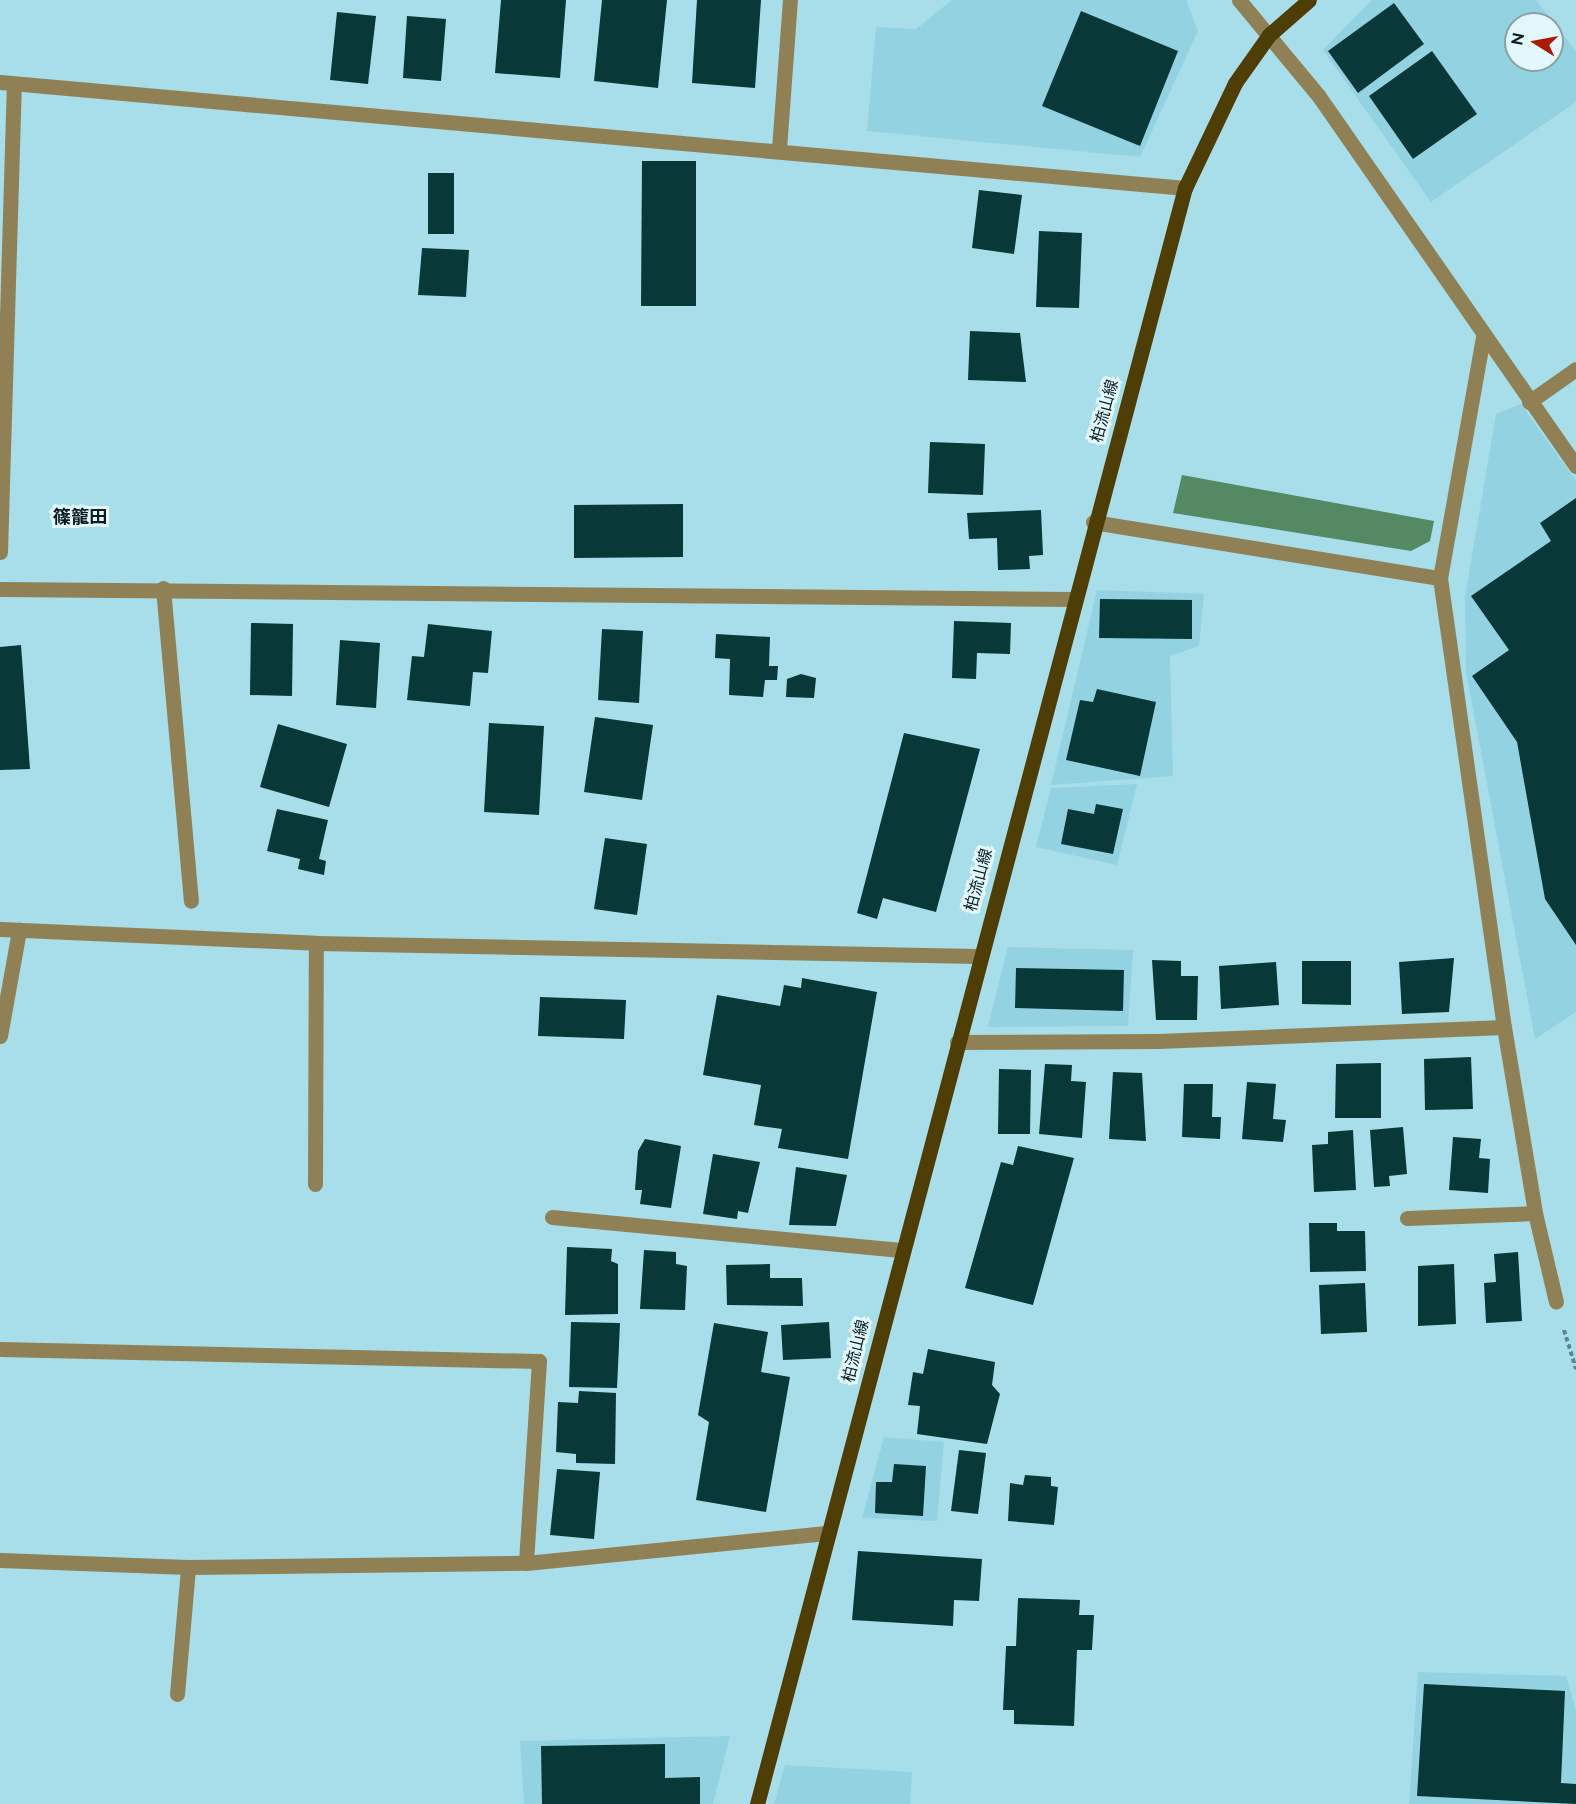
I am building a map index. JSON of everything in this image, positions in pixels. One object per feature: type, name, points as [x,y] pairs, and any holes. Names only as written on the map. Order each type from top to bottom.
[{"type":"main road","name":"柏流山線","points":[[757,1804],[829,1533],[900,1250],[957,1042],[977,956],[1185,188],[1235,83],[1269,35],[1308,0]]},
{"type":"street","points":[[780,149],[790,0]]},
{"type":"street","points":[[1239,0],[1318,95],[1483,337],[1576,466]]},
{"type":"street","points":[[0,552],[7,83],[780,149],[1185,188]]},
{"type":"street","points":[[1483,337],[1440,578],[1504,1027],[1534,1212],[1556,1302]]},
{"type":"street","points":[[1529,402],[1576,369]]},
{"type":"street","points":[[1093,522],[1440,578]]},
{"type":"street","points":[[163,588],[191,902]]},
{"type":"street","points":[[0,589],[163,588],[1074,599]]},
{"type":"street","points":[[0,929],[316,944],[977,956]]},
{"type":"street","points":[[0,1036],[20,930]]},
{"type":"street","points":[[315,1184],[316,944]]},
{"type":"street","points":[[957,1042],[1158,1041],[1504,1027]]},
{"type":"street","points":[[1407,1218],[1534,1212]]},
{"type":"street","points":[[552,1217],[900,1250]]},
{"type":"street","points":[[0,1349],[539,1361],[526,1563]]},
{"type":"street","points":[[0,1560],[189,1567],[526,1563],[829,1533]]},
{"type":"street","points":[[177,1694],[189,1567]]},
{"type":"path","points":[[1556,1302],[1576,1369]]},
{"type":"shaded area","points":[[952,0],[1186,0],[1198,31],[1140,157],[867,131],[876,27],[916,29]]},
{"type":"shaded area","points":[[1372,0],[1536,0],[1545,12],[1504,12],[1504,72],[1564,72],[1564,36],[1576,51],[1576,102],[1431,202],[1323,50]]},
{"type":"shaded area","points":[[1521,404],[1576,481],[1576,1012],[1535,1039],[1466,672],[1465,597],[1496,414]]},
{"type":"shaded area","points":[[1182,475],[1434,521],[1430,541],[1411,551],[1173,513]]},
{"type":"shaded area","points":[[1097,590],[1204,594],[1199,646],[1170,656],[1173,776],[1051,785]]},
{"type":"shaded area","points":[[1137,784],[1117,865],[1036,847],[1051,788]]},
{"type":"shaded area","points":[[1008,947],[1133,950],[1128,1026],[988,1027]]},
{"type":"shaded area","points":[[884,1437],[944,1442],[937,1521],[862,1518]]},
{"type":"shaded area","points":[[1418,1672],[1566,1676],[1576,1710],[1576,1804],[1409,1804]]},
{"type":"shaded area","points":[[730,1736],[713,1804],[524,1804],[520,1741]]},
{"type":"shaded area","points":[[785,1765],[912,1772],[910,1804],[774,1804]]},
{"type":"building","points":[[501,0],[566,0],[560,78],[495,73]]},
{"type":"building","points":[[602,0],[667,0],[658,88],[594,81]]},
{"type":"building","points":[[697,0],[761,0],[755,88],[692,83]]},
{"type":"building","points":[[1394,3],[1424,44],[1358,93],[1328,51]]},
{"type":"building","points":[[1081,11],[1178,51],[1140,146],[1042,106]]},
{"type":"building","points":[[337,12],[376,16],[368,84],[330,80]]},
{"type":"building","points":[[407,16],[446,19],[441,81],[403,78]]},
{"type":"building","points":[[1432,51],[1477,114],[1413,159],[1369,96]]},
{"type":"building","points":[[642,161],[696,161],[696,306],[641,306]]},
{"type":"building","points":[[428,173],[454,173],[454,234],[428,234]]},
{"type":"building","points":[[979,190],[1022,195],[1014,254],[972,248]]},
{"type":"building","points":[[1039,231],[1082,233],[1079,308],[1036,307]]},
{"type":"building","points":[[422,248],[469,250],[466,297],[418,295]]},
{"type":"building","points":[[970,331],[1020,333],[1026,382],[968,380]]},
{"type":"building","points":[[930,442],[985,444],[983,495],[928,493]]},
{"type":"building","points":[[1576,498],[1576,945],[1545,899],[1517,742],[1472,676],[1509,650],[1471,596],[1551,541],[1540,523]]},
{"type":"building","points":[[683,504],[683,557],[574,558],[574,505]]},
{"type":"building","points":[[1041,510],[1043,555],[1029,556],[1030,569],[998,570],[997,538],[969,539],[967,513]]},
{"type":"building","points":[[1100,599],[1192,600],[1192,639],[1099,638]]},
{"type":"building","points":[[954,621],[1011,623],[1010,654],[977,653],[976,679],[952,678]]},
{"type":"building","points":[[251,623],[293,624],[292,696],[250,695]]},
{"type":"building","points":[[428,624],[492,631],[488,673],[473,672],[470,706],[407,700],[412,656],[424,657]]},
{"type":"building","points":[[602,629],[643,631],[639,703],[598,700]]},
{"type":"building","points":[[716,634],[770,637],[769,666],[778,666],[777,680],[765,680],[763,697],[729,695],[730,659],[715,658]]},
{"type":"building","points":[[340,640],[380,643],[376,708],[336,705]]},
{"type":"building","points":[[21,645],[30,769],[0,770],[0,647]]},
{"type":"building","points":[[801,674],[816,678],[814,698],[786,697],[787,679]]},
{"type":"building","points":[[1097,689],[1156,702],[1140,776],[1066,760],[1080,700],[1093,702]]},
{"type":"building","points":[[595,717],[653,725],[642,800],[584,792]]},
{"type":"building","points":[[489,723],[544,726],[539,815],[484,812]]},
{"type":"building","points":[[278,724],[347,744],[329,807],[260,787]]},
{"type":"building","points":[[904,733],[980,749],[936,912],[883,898],[877,919],[857,913]]},
{"type":"building","points":[[1096,804],[1123,809],[1113,854],[1061,844],[1068,809],[1094,814]]},
{"type":"building","points":[[277,809],[328,820],[319,859],[326,861],[324,875],[298,869],[300,859],[267,851]]},
{"type":"building","points":[[605,838],[647,844],[637,915],[594,909]]},
{"type":"building","points":[[1454,958],[1449,1012],[1402,1014],[1399,962]]},
{"type":"building","points":[[1152,960],[1181,961],[1181,976],[1198,976],[1197,1020],[1156,1020]]},
{"type":"building","points":[[1302,961],[1351,961],[1351,1005],[1302,1004]]},
{"type":"building","points":[[1276,962],[1279,1005],[1221,1009],[1219,966]]},
{"type":"building","points":[[1016,968],[1124,970],[1123,1011],[1015,1008]]},
{"type":"building","points":[[802,978],[877,992],[848,1159],[778,1148],[782,1129],[754,1125],[761,1085],[703,1075],[717,995],[780,1006],[784,985],[801,988]]},
{"type":"building","points":[[540,997],[626,1000],[624,1039],[538,1036]]},
{"type":"building","points":[[1471,1057],[1473,1109],[1425,1110],[1424,1059]]},
{"type":"building","points":[[1381,1063],[1381,1118],[1335,1118],[1336,1064]]},
{"type":"building","points":[[1045,1064],[1072,1065],[1071,1081],[1086,1082],[1082,1138],[1039,1134]]},
{"type":"building","points":[[999,1069],[1031,1070],[1030,1134],[998,1134]]},
{"type":"building","points":[[1113,1072],[1142,1073],[1146,1141],[1109,1139]]},
{"type":"building","points":[[1247,1082],[1276,1084],[1273,1119],[1286,1120],[1283,1142],[1242,1139]]},
{"type":"building","points":[[1184,1084],[1213,1084],[1212,1117],[1221,1117],[1220,1139],[1182,1137]]},
{"type":"building","points":[[1403,1127],[1407,1174],[1389,1176],[1390,1186],[1374,1187],[1370,1130]]},
{"type":"building","points":[[1353,1130],[1356,1190],[1314,1192],[1312,1145],[1328,1144],[1328,1132]]},
{"type":"building","points":[[1453,1137],[1481,1139],[1479,1158],[1490,1159],[1488,1193],[1449,1190]]},
{"type":"building","points":[[645,1139],[681,1146],[671,1208],[640,1204],[642,1190],[635,1190],[638,1151]]},
{"type":"building","points":[[1018,1146],[1074,1158],[1033,1305],[965,1288],[1001,1162],[1013,1165]]},
{"type":"building","points":[[713,1154],[760,1162],[748,1213],[738,1211],[737,1219],[703,1214]]},
{"type":"building","points":[[796,1167],[847,1175],[836,1226],[789,1225]]},
{"type":"building","points":[[1309,1223],[1337,1223],[1337,1231],[1365,1231],[1366,1271],[1310,1272]]},
{"type":"building","points":[[567,1247],[612,1249],[611,1261],[618,1264],[618,1314],[565,1315]]},
{"type":"building","points":[[644,1250],[676,1252],[676,1264],[687,1266],[685,1310],[640,1309]]},
{"type":"building","points":[[1518,1252],[1522,1321],[1486,1323],[1484,1283],[1496,1282],[1494,1254]]},
{"type":"building","points":[[770,1264],[770,1278],[802,1278],[803,1306],[727,1305],[726,1265]]},
{"type":"building","points":[[1454,1264],[1456,1324],[1418,1326],[1418,1266]]},
{"type":"building","points":[[1365,1283],[1367,1332],[1321,1334],[1319,1285]]},
{"type":"building","points":[[571,1322],[620,1323],[617,1388],[569,1387]]},
{"type":"building","points":[[829,1322],[831,1358],[783,1360],[781,1325]]},
{"type":"building","points":[[714,1323],[768,1332],[761,1372],[790,1377],[766,1512],[696,1500],[709,1422],[698,1415]]},
{"type":"building","points":[[928,1349],[995,1362],[992,1385],[1000,1394],[987,1444],[917,1434],[920,1406],[908,1405],[913,1372],[923,1374]]},
{"type":"building","points":[[579,1391],[616,1393],[615,1464],[576,1463],[576,1454],[556,1452],[558,1402],[578,1403]]},
{"type":"building","points":[[959,1450],[986,1453],[978,1514],[951,1511]]},
{"type":"building","points":[[894,1464],[926,1466],[923,1516],[875,1513],[876,1482],[892,1482]]},
{"type":"building","points":[[557,1469],[600,1472],[594,1539],[550,1535]]},
{"type":"building","points":[[1025,1475],[1051,1477],[1051,1486],[1058,1487],[1054,1525],[1008,1521],[1010,1483],[1023,1485]]},
{"type":"building","points":[[858,1551],[982,1559],[979,1601],[954,1600],[953,1626],[852,1620]]},
{"type":"building","points":[[1018,1598],[1080,1600],[1079,1615],[1094,1615],[1092,1650],[1077,1650],[1074,1726],[1014,1724],[1014,1710],[1003,1710],[1006,1646],[1016,1646]]},
{"type":"building","points":[[1424,1684],[1565,1691],[1561,1783],[1576,1784],[1576,1804],[1417,1796]]},
{"type":"building","points":[[665,1744],[665,1778],[700,1777],[700,1804],[542,1804],[541,1746]]},
{"type":"district","name":"篠籠田","points":[[80,517]]}]
